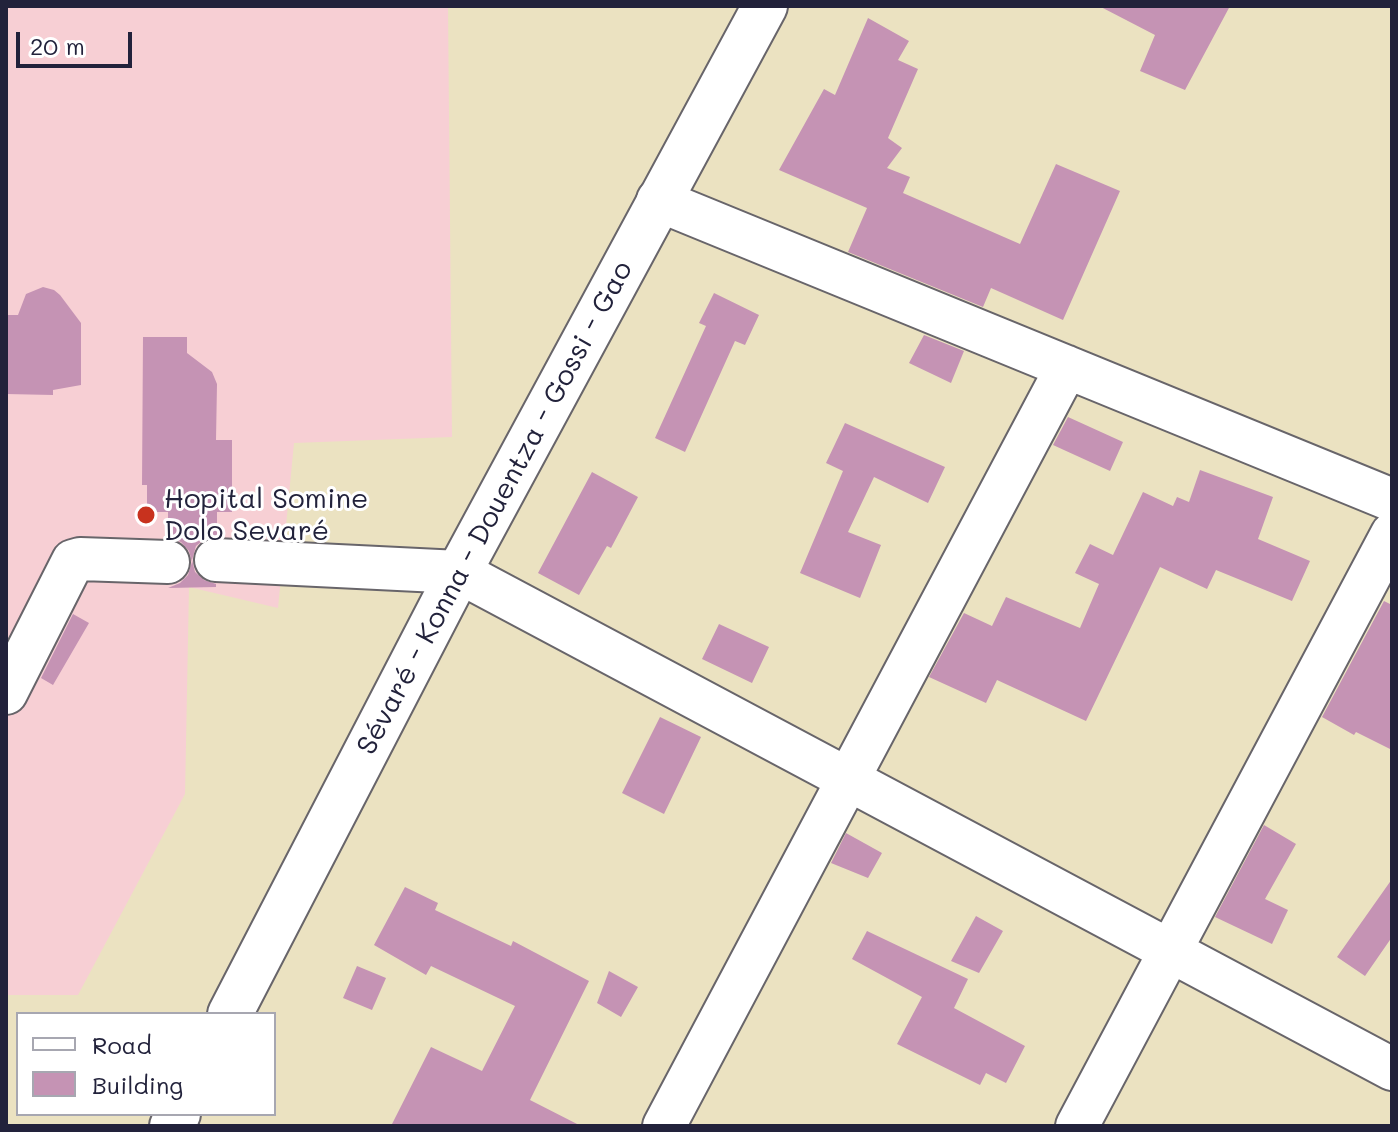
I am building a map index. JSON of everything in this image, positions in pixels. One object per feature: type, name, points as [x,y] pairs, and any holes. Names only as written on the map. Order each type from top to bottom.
[{"type":"main road","name":"Sévaré - Konna - Douentza - Gossi - Gao","points":[[231,1012],[459,572],[765,6]]},
{"type":"street","points":[[658,200],[1392,500]]},
{"type":"street","points":[[664,1126],[1067,367]]},
{"type":"street","points":[[1077,1126],[1392,534]]},
{"type":"street","points":[[216,560],[459,572],[1392,1069]]},
{"type":"street","points":[[6,693],[73,561],[168,562]]},
{"type":"shaded area","name":"Hopital Somine Dolo Sevaré","points":[[6,6],[448,6],[452,437],[294,443],[278,608],[189,587],[185,794],[78,995],[6,995]]},
{"type":"building","points":[[1099,6],[1230,6],[1185,90],[1140,71],[1155,35]]},
{"type":"building","points":[[868,18],[909,41],[898,60],[918,69],[888,138],[902,148],[887,168],[910,177],[903,193],[1020,244],[1056,164],[1120,191],[1063,320],[991,288],[983,307],[848,252],[867,208],[779,170],[824,89],[835,95]]},
{"type":"building","points":[[43,287],[60,295],[81,323],[81,385],[53,390],[53,395],[6,394],[6,315],[18,315],[26,294]]},
{"type":"building","points":[[714,293],[759,315],[745,345],[735,341],[685,452],[655,438],[706,326],[699,323]]},
{"type":"building","points":[[924,335],[964,351],[951,383],[909,363]]},
{"type":"building","points":[[143,337],[187,337],[187,353],[212,372],[217,384],[216,440],[232,440],[232,512],[217,512],[217,536],[206,538],[196,546],[192,560],[195,572],[204,580],[216,584],[216,587],[168,588],[188,575],[192,562],[189,551],[181,542],[168,538],[168,512],[147,512],[147,485],[142,485]]},
{"type":"building","points":[[1068,417],[1123,442],[1110,471],[1053,445]]},
{"type":"building","points":[[845,423],[945,467],[928,503],[874,477],[848,532],[881,545],[860,598],[800,573],[843,471],[826,463]]},
{"type":"building","points":[[1200,470],[1273,497],[1258,539],[1310,561],[1292,601],[1216,570],[1207,589],[1160,567],[1086,721],[997,680],[986,703],[929,677],[964,613],[992,626],[1006,597],[1080,628],[1099,584],[1075,573],[1090,544],[1113,555],[1143,492],[1173,506],[1177,497],[1189,502]]},
{"type":"building","points":[[592,472],[638,497],[611,548],[607,546],[579,595],[538,573]]},
{"type":"building","points":[[1384,601],[1392,605],[1392,750],[1356,732],[1354,735],[1322,717]]},
{"type":"building","points":[[73,614],[89,623],[53,685],[41,678]]},
{"type":"building","points":[[719,624],[769,647],[752,683],[702,659]]},
{"type":"building","points":[[660,717],[701,737],[664,814],[622,793]]},
{"type":"building","points":[[1264,825],[1296,844],[1265,899],[1288,910],[1272,944],[1215,917]]},
{"type":"building","points":[[846,833],[882,853],[868,878],[831,863]]},
{"type":"building","points":[[1392,879],[1392,937],[1365,976],[1337,957]]},
{"type":"building","points":[[405,887],[438,903],[435,910],[511,946],[513,941],[589,981],[530,1100],[581,1126],[391,1126],[431,1047],[482,1071],[515,1006],[431,966],[426,975],[374,945]]},
{"type":"building","points":[[976,916],[1003,931],[979,973],[951,961]]},
{"type":"building","points":[[867,931],[968,979],[954,1008],[1025,1046],[1006,1083],[986,1073],[980,1085],[897,1044],[922,997],[852,959]]},
{"type":"building","points":[[357,966],[386,978],[372,1010],[343,998]]},
{"type":"building","points":[[609,971],[638,987],[621,1017],[597,1003]]},
{"type":"place","name":"Hopital Somine Dolo Sevaré","points":[[146,515]]}]
